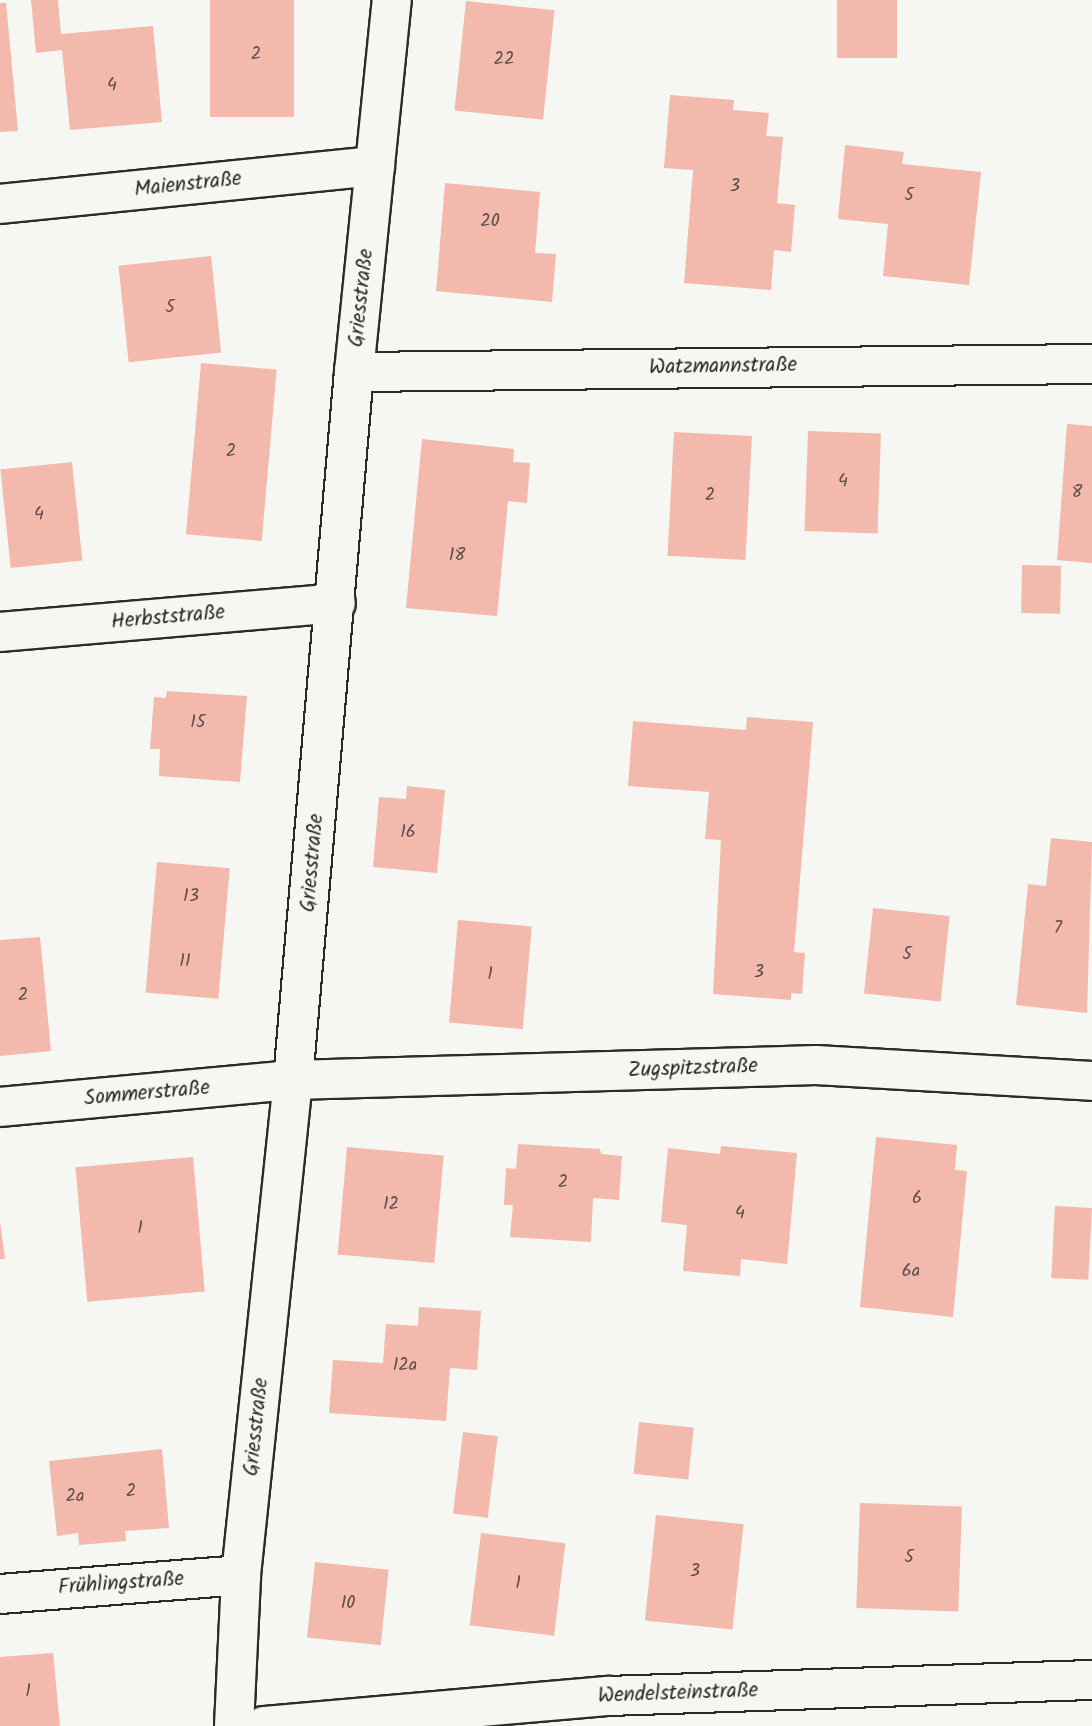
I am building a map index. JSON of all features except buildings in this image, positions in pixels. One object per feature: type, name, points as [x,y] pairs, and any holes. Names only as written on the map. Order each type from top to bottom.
[{"type":"street","name":"Griesstraße","points":[[234,1726],[241,1575],[293,1080],[354,372],[392,0]]},
{"type":"street","name":"Maienstraße","points":[[0,204],[375,166]]},
{"type":"street","name":"Watzmannstraße","points":[[354,372],[1092,364]]},
{"type":"street","name":"Herbststraße","points":[[0,632],[336,603]]},
{"type":"street","name":"Zugspitzstraße","points":[[293,1080],[816,1065],[1092,1080]]},
{"type":"street","name":"Sommerstraße","points":[[0,1107],[293,1080]]},
{"type":"street","name":"Frühlingstraße","points":[[0,1594],[241,1575]]},
{"type":"street","name":"Wendelsteinstraße","points":[[264,1726],[608,1696],[1092,1680]]}]
